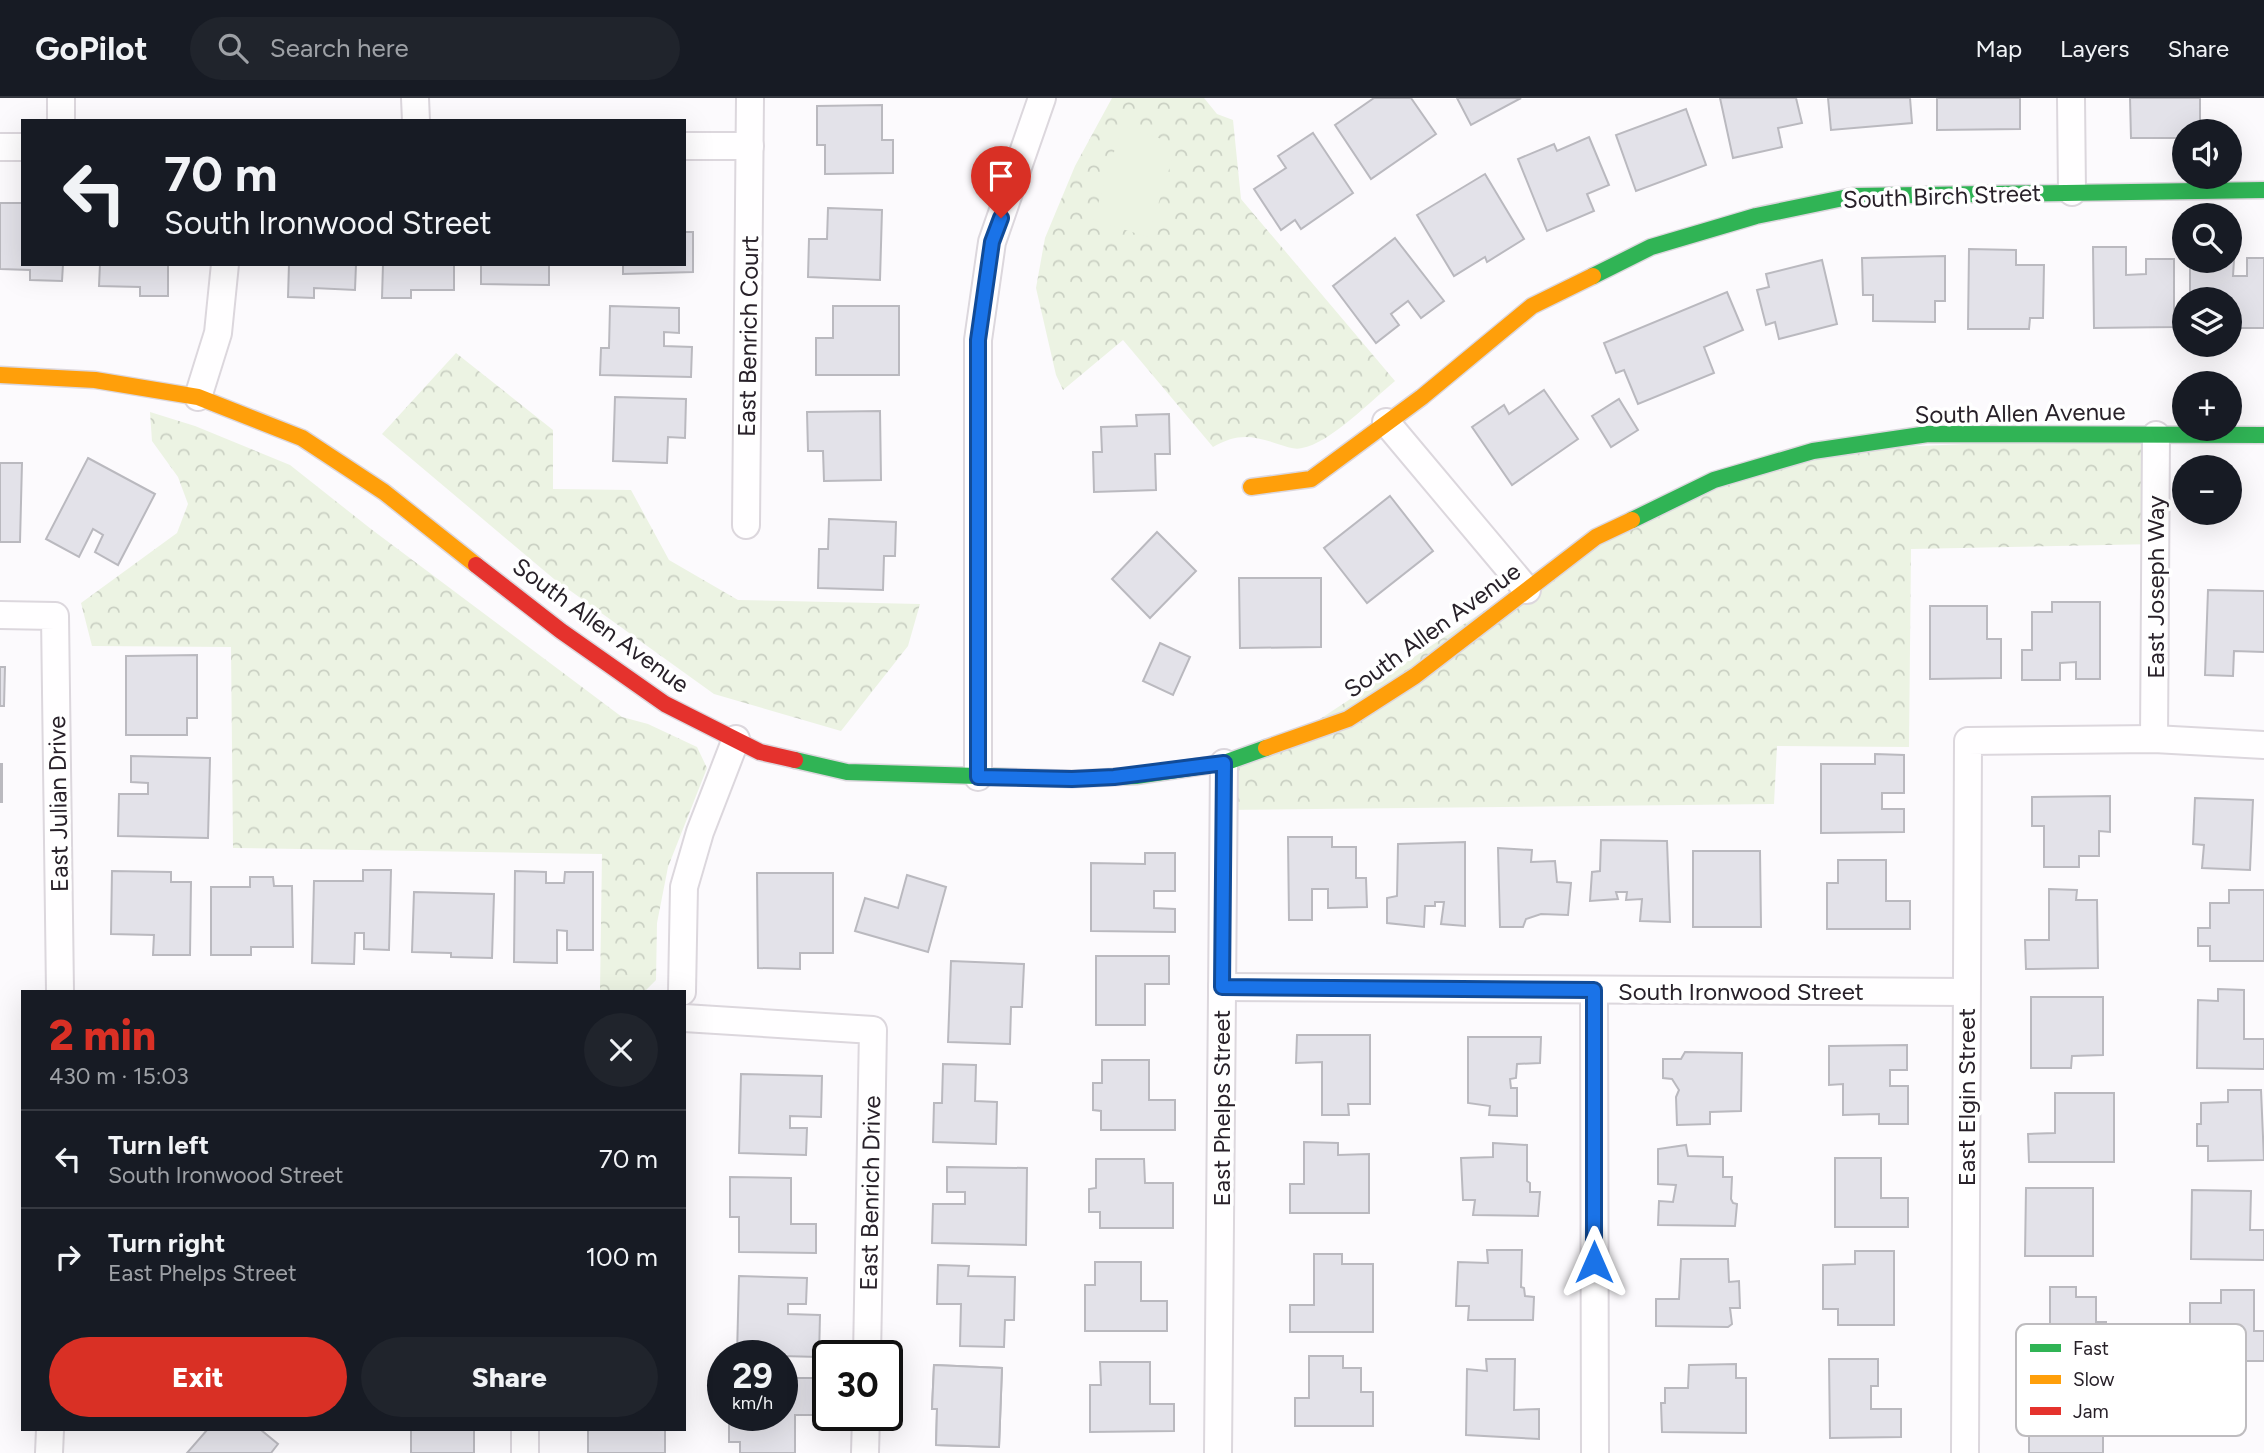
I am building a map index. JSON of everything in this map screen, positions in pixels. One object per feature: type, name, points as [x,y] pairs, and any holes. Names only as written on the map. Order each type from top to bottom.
[{"type":"street","points":[[61,98],[61,119]]},
{"type":"street","points":[[415,98],[415,119]]},
{"type":"street","points":[[686,146],[750,146],[750,98]]},
{"type":"street","points":[[978,777],[978,340],[992,242],[1042,98]]},
{"type":"street","points":[[2071,98],[2072,192]]},
{"type":"street","name":"East Benrich Court","points":[[746,525],[750,146]]},
{"type":"street","points":[[0,147],[21,147]]},
{"type":"street","name":"South Birch Street","points":[[1251,487],[1311,479],[1422,397],[1532,306],[1651,247],[1756,216],[1853,196],[2264,190]]},
{"type":"street","points":[[198,397],[218,333],[225,266]]},
{"type":"street","name":"South Allen Avenue","points":[[0,375],[94,380],[198,397],[302,438],[384,492],[561,631],[665,704],[760,752],[847,772],[978,777],[1072,779],[1136,775],[1224,763],[1348,719],[1415,676],[1595,537],[1714,480],[1813,451],[1928,434],[2264,435]]},
{"type":"street","points":[[1387,422],[1527,590]]},
{"type":"street","name":"East Joseph Way","points":[[2154,739],[2156,435]]},
{"type":"street","name":"East Julian Drive","points":[[0,615],[55,616],[60,990]]},
{"type":"street","points":[[682,990],[684,887],[701,832],[736,739]]},
{"type":"street","points":[[2154,739],[2264,745]]},
{"type":"street","name":"East Elgin Street","points":[[1965,1453],[1968,741],[2154,739]]},
{"type":"street","name":"East Phelps Street","points":[[1218,1453],[1224,763]]},
{"type":"street","name":"South Ironwood Street","points":[[1222,987],[1966,992]]},
{"type":"street","points":[[1594,990],[1595,1453]]},
{"type":"street","name":"East Benrich Drive","points":[[686,1018],[873,1030],[867,1340]]},
{"type":"street","points":[[49,1453],[50,1431]]},
{"type":"street","points":[[525,1431],[525,1453]]},
{"type":"street","points":[[865,1453],[866,1431]]},
{"type":"green space","points":[[1112,98],[1204,98],[1217,114],[1233,120],[1241,199],[1395,381],[1325,438],[1299,449],[1247,437],[1231,439],[1213,447],[1123,340],[1063,390],[1056,375],[1036,288],[1045,238],[1075,166]]},
{"type":"green space","points":[[1122,126],[1177,144],[1148,237],[1093,220]]},
{"type":"green space","points":[[456,353],[553,430],[553,489],[631,490],[669,560],[738,600],[920,604],[908,646],[841,731],[714,694],[554,579],[382,434]]},
{"type":"green space","points":[[150,412],[195,426],[290,465],[622,717],[648,724],[697,747],[707,768],[668,867],[657,923],[656,980],[646,990],[600,990],[602,854],[233,848],[231,647],[92,646],[81,603],[177,533],[188,504],[178,477],[152,441]]},
{"type":"green space","points":[[2156,435],[2156,544],[1911,549],[1909,747],[1777,746],[1774,804],[1223,810],[1224,763],[1282,744],[1596,537],[1813,451]]},
{"type":"building","points":[[1374,98],[1411,98],[1436,134],[1371,179],[1335,125]]},
{"type":"building","points":[[1457,98],[1521,98],[1471,125]]},
{"type":"building","points":[[1720,98],[1796,98],[1802,123],[1778,128],[1782,147],[1733,158]]},
{"type":"building","points":[[1828,98],[1910,98],[1912,123],[1831,130]]},
{"type":"building","points":[[1937,98],[2020,98],[2020,129],[1937,130]]},
{"type":"building","points":[[2130,98],[2200,98],[2200,119],[2172,119],[2172,138],[2131,138]]},
{"type":"building","points":[[882,105],[882,140],[893,140],[893,173],[825,174],[825,145],[817,145],[817,106]]},
{"type":"building","points":[[1686,109],[1706,165],[1636,191],[1616,135]]},
{"type":"building","points":[[1313,133],[1353,193],[1301,229],[1295,220],[1281,230],[1254,189],[1286,168],[1278,156]]},
{"type":"building","points":[[1589,137],[1609,185],[1587,194],[1594,211],[1547,231],[1518,159],[1554,144],[1557,151]]},
{"type":"building","points":[[1485,174],[1524,239],[1487,262],[1485,257],[1454,276],[1417,215]]},
{"type":"building","points":[[0,203],[21,203],[21,266],[63,266],[62,281],[30,280],[30,270],[0,269]]},
{"type":"building","points":[[828,208],[882,210],[880,280],[808,277],[809,239],[827,239]]},
{"type":"building","points":[[686,232],[693,232],[693,272],[623,274],[623,266],[686,266]]},
{"type":"building","points":[[1395,238],[1444,301],[1421,318],[1408,301],[1391,314],[1399,325],[1376,343],[1333,286]]},
{"type":"building","points":[[2093,247],[2126,247],[2126,275],[2146,274],[2146,259],[2172,259],[2172,327],[2094,328]]},
{"type":"building","points":[[1969,249],[2016,250],[2016,265],[2044,265],[2043,318],[2030,318],[2029,329],[1968,329]]},
{"type":"building","points":[[1945,256],[1945,301],[1935,301],[1935,322],[1873,321],[1873,295],[1863,295],[1862,258]]},
{"type":"building","points":[[2247,258],[2264,258],[2264,328],[2242,328],[2242,287],[2190,287],[2190,273],[2233,273],[2233,276],[2247,276]]},
{"type":"building","points":[[1822,260],[1837,324],[1779,339],[1775,322],[1766,325],[1757,290],[1769,287],[1766,274]]},
{"type":"building","points":[[100,266],[168,266],[168,296],[140,296],[140,287],[99,286]]},
{"type":"building","points":[[289,266],[356,266],[355,290],[314,288],[314,298],[288,297]]},
{"type":"building","points":[[383,266],[454,266],[454,290],[411,290],[411,298],[382,298]]},
{"type":"building","points":[[481,266],[549,266],[549,285],[481,284]]},
{"type":"building","points":[[1727,292],[1743,330],[1704,347],[1714,373],[1638,404],[1624,370],[1616,373],[1604,343]]},
{"type":"building","points":[[610,306],[679,308],[679,333],[664,332],[664,346],[692,347],[691,377],[600,375],[601,348],[609,348]]},
{"type":"building","points":[[833,306],[899,306],[899,375],[816,375],[816,338],[833,338]]},
{"type":"building","points":[[1544,390],[1578,439],[1512,485],[1472,427],[1504,405],[1509,414]]},
{"type":"building","points":[[615,397],[686,399],[685,438],[668,437],[667,463],[613,461]]},
{"type":"building","points":[[1619,399],[1638,430],[1611,447],[1592,416]]},
{"type":"building","points":[[880,411],[881,480],[824,481],[823,451],[808,451],[807,412]]},
{"type":"building","points":[[1169,414],[1170,454],[1155,454],[1156,490],[1094,492],[1093,452],[1102,452],[1101,427],[1137,426],[1136,415]]},
{"type":"building","points":[[88,458],[155,494],[118,565],[95,552],[103,535],[93,529],[79,557],[46,539]]},
{"type":"building","points":[[0,463],[22,463],[20,542],[0,542]]},
{"type":"building","points":[[1390,496],[1433,551],[1367,603],[1324,548]]},
{"type":"building","points":[[829,519],[896,522],[895,556],[884,556],[883,590],[818,588],[819,549],[828,549]]},
{"type":"building","points":[[1157,532],[1196,571],[1150,618],[1112,579]]},
{"type":"building","points":[[1239,578],[1321,578],[1321,647],[1240,648]]},
{"type":"building","points":[[2208,590],[2264,591],[2264,652],[2234,651],[2233,676],[2205,675]]},
{"type":"building","points":[[2052,602],[2100,602],[2100,679],[2076,679],[2076,662],[2060,663],[2060,680],[2022,680],[2022,650],[2032,650],[2032,612],[2052,612]]},
{"type":"building","points":[[1930,606],[1987,606],[1987,639],[2001,639],[2001,678],[1930,679]]},
{"type":"building","points":[[1160,643],[1190,657],[1173,695],[1143,681]]},
{"type":"building","points":[[197,655],[197,718],[187,718],[187,735],[126,735],[126,656]]},
{"type":"building","points":[[0,667],[5,667],[4,706],[0,706]]},
{"type":"building","points":[[1875,754],[1904,755],[1904,793],[1882,793],[1882,809],[1904,809],[1904,832],[1821,833],[1821,764],[1875,764]]},
{"type":"building","points":[[131,756],[210,758],[208,838],[118,836],[119,794],[148,794],[148,783],[131,782]]},
{"type":"building","points":[[2,764],[2,802],[0,802]]},
{"type":"building","points":[[2110,796],[2110,832],[2099,831],[2099,856],[2079,856],[2079,867],[2044,867],[2044,826],[2032,826],[2032,797]]},
{"type":"building","points":[[2195,798],[2253,800],[2250,870],[2202,868],[2204,845],[2193,844]]},
{"type":"building","points":[[1288,837],[1332,837],[1332,847],[1356,847],[1356,878],[1366,878],[1367,907],[1328,908],[1328,889],[1312,889],[1312,920],[1289,920]]},
{"type":"building","points":[[1601,840],[1667,841],[1670,922],[1640,921],[1642,899],[1626,900],[1627,892],[1616,892],[1618,899],[1590,901],[1592,872],[1600,871]]},
{"type":"building","points":[[1465,842],[1465,926],[1441,924],[1444,902],[1425,906],[1424,927],[1387,923],[1387,898],[1397,896],[1398,844]]},
{"type":"building","points":[[1498,848],[1532,850],[1531,862],[1555,861],[1557,882],[1571,883],[1568,915],[1541,914],[1526,919],[1523,927],[1500,927]]},
{"type":"building","points":[[1693,851],[1760,851],[1761,927],[1693,927]]},
{"type":"building","points":[[1145,853],[1175,853],[1175,891],[1154,891],[1154,908],[1175,909],[1175,932],[1091,931],[1091,863],[1145,864]]},
{"type":"building","points":[[1838,860],[1886,860],[1886,901],[1910,901],[1910,929],[1827,929],[1827,883],[1838,883]]},
{"type":"building","points":[[363,870],[391,870],[389,950],[364,949],[364,933],[355,933],[354,964],[312,963],[314,881],[363,881]]},
{"type":"building","points":[[112,871],[171,872],[171,882],[191,882],[190,955],[153,955],[154,935],[111,934]]},
{"type":"building","points":[[515,871],[546,872],[546,883],[564,883],[565,872],[593,872],[593,950],[567,950],[567,931],[557,930],[557,963],[514,962]]},
{"type":"building","points":[[757,873],[833,873],[833,953],[800,953],[800,969],[758,968]]},
{"type":"building","points":[[907,875],[946,887],[928,952],[855,931],[865,898],[898,908]]},
{"type":"building","points":[[250,877],[273,877],[274,886],[292,886],[293,947],[251,947],[251,955],[211,955],[211,887],[250,887]]},
{"type":"building","points":[[2049,889],[2077,890],[2076,900],[2097,900],[2098,968],[2026,969],[2025,940],[2049,940]]},
{"type":"building","points":[[2229,890],[2264,890],[2264,961],[2210,961],[2210,946],[2198,946],[2198,928],[2210,928],[2210,903],[2229,903]]},
{"type":"building","points":[[414,892],[494,894],[492,958],[412,952]]},
{"type":"building","points":[[1096,956],[1169,956],[1169,984],[1145,984],[1145,1025],[1096,1025]]},
{"type":"building","points":[[951,961],[1024,964],[1022,1007],[1011,1007],[1010,1044],[948,1042]]},
{"type":"building","points":[[2218,989],[2244,990],[2244,1039],[2264,1039],[2264,1069],[2197,1068],[2198,1000],[2218,1001]]},
{"type":"building","points":[[2031,997],[2103,997],[2103,1055],[2072,1056],[2071,1068],[2031,1068]]},
{"type":"building","points":[[1297,1035],[1370,1035],[1370,1104],[1348,1104],[1349,1115],[1322,1115],[1322,1062],[1296,1063]]},
{"type":"building","points":[[1468,1037],[1541,1037],[1540,1063],[1517,1064],[1516,1078],[1510,1079],[1511,1088],[1517,1088],[1517,1116],[1489,1115],[1490,1106],[1468,1103]]},
{"type":"building","points":[[1907,1045],[1907,1070],[1890,1070],[1890,1086],[1908,1086],[1908,1124],[1879,1124],[1879,1114],[1843,1115],[1843,1084],[1829,1085],[1829,1046]]},
{"type":"building","points":[[1685,1052],[1742,1053],[1741,1111],[1710,1112],[1710,1124],[1677,1125],[1676,1097],[1679,1090],[1672,1079],[1663,1078],[1663,1059],[1681,1059]]},
{"type":"building","points":[[1102,1060],[1149,1060],[1149,1100],[1175,1100],[1175,1130],[1101,1130],[1101,1111],[1093,1110],[1093,1083],[1102,1083]]},
{"type":"building","points":[[943,1064],[976,1065],[975,1101],[997,1102],[996,1144],[933,1142],[934,1103],[942,1103]]},
{"type":"building","points":[[741,1074],[822,1076],[821,1117],[790,1116],[790,1128],[807,1128],[806,1155],[739,1153]]},
{"type":"building","points":[[2228,1090],[2261,1090],[2264,1160],[2208,1161],[2208,1146],[2197,1146],[2201,1103],[2228,1102]]},
{"type":"building","points":[[2055,1093],[2114,1093],[2114,1162],[2029,1162],[2028,1134],[2055,1133]]},
{"type":"building","points":[[1304,1142],[1338,1143],[1338,1155],[1369,1154],[1369,1213],[1290,1213],[1290,1184],[1304,1184]]},
{"type":"building","points":[[1493,1143],[1527,1145],[1527,1181],[1530,1183],[1530,1192],[1540,1192],[1538,1216],[1473,1215],[1475,1200],[1463,1200],[1461,1158],[1493,1157]]},
{"type":"building","points":[[1686,1145],[1688,1156],[1723,1157],[1723,1177],[1732,1177],[1731,1199],[1737,1204],[1735,1226],[1658,1225],[1659,1201],[1673,1202],[1676,1185],[1658,1184],[1658,1149]]},
{"type":"building","points":[[1835,1158],[1881,1158],[1881,1198],[1908,1198],[1908,1227],[1835,1227]]},
{"type":"building","points":[[1096,1159],[1144,1159],[1145,1183],[1173,1183],[1173,1228],[1100,1228],[1100,1212],[1089,1212],[1089,1189],[1096,1188]]},
{"type":"building","points":[[947,1167],[1027,1168],[1026,1245],[932,1243],[933,1204],[965,1204],[965,1192],[947,1192]]},
{"type":"building","points":[[730,1177],[791,1178],[791,1224],[816,1224],[816,1253],[739,1252],[739,1217],[730,1217]]},
{"type":"building","points":[[2026,1188],[2093,1188],[2093,1256],[2025,1256]]},
{"type":"building","points":[[2192,1190],[2251,1191],[2250,1230],[2264,1230],[2264,1260],[2191,1259]]},
{"type":"building","points":[[1487,1250],[1522,1250],[1521,1287],[1524,1288],[1525,1296],[1534,1297],[1533,1320],[1468,1320],[1469,1306],[1456,1306],[1458,1262],[1488,1263]]},
{"type":"building","points":[[1855,1251],[1894,1251],[1894,1325],[1838,1325],[1838,1309],[1823,1309],[1823,1265],[1855,1264]]},
{"type":"building","points":[[1314,1254],[1342,1254],[1342,1264],[1373,1264],[1373,1332],[1290,1332],[1290,1305],[1314,1305]]},
{"type":"building","points":[[1681,1259],[1728,1259],[1729,1282],[1739,1281],[1740,1308],[1730,1308],[1732,1324],[1728,1327],[1656,1326],[1656,1299],[1679,1299]]},
{"type":"building","points":[[1095,1262],[1141,1262],[1141,1301],[1167,1301],[1167,1331],[1085,1331],[1085,1285],[1095,1285]]},
{"type":"building","points":[[938,1265],[969,1266],[968,1276],[1015,1277],[1014,1320],[1005,1320],[1004,1347],[960,1346],[961,1304],[937,1304]]},
{"type":"building","points":[[739,1276],[807,1278],[806,1304],[788,1304],[788,1314],[820,1315],[819,1340],[812,1340],[812,1357],[798,1356],[798,1340],[737,1340]]},
{"type":"building","points":[[2050,1287],[2076,1287],[2076,1297],[2096,1297],[2096,1322],[2106,1322],[2106,1324],[2050,1324]]},
{"type":"building","points":[[2221,1290],[2254,1290],[2254,1331],[2264,1331],[2264,1361],[2246,1361],[2246,1324],[2190,1324],[2190,1303],[2221,1303]]},
{"type":"building","points":[[1309,1356],[1343,1356],[1343,1368],[1361,1368],[1361,1392],[1373,1392],[1373,1426],[1295,1426],[1295,1398],[1309,1398]]},
{"type":"building","points":[[1486,1359],[1515,1359],[1514,1410],[1539,1409],[1539,1439],[1466,1435],[1467,1369],[1487,1371]]},
{"type":"building","points":[[1829,1359],[1878,1359],[1878,1386],[1871,1386],[1871,1409],[1901,1409],[1901,1437],[1830,1438]]},
{"type":"building","points":[[1100,1362],[1150,1362],[1150,1404],[1174,1404],[1174,1431],[1090,1432],[1090,1385],[1101,1385]]},
{"type":"building","points":[[1736,1364],[1736,1378],[1746,1378],[1746,1433],[1662,1432],[1661,1403],[1665,1403],[1665,1388],[1688,1388],[1689,1365]]},
{"type":"building","points":[[934,1365],[1002,1368],[999,1447],[936,1445],[937,1409],[932,1409]]},
{"type":"building","points":[[934,1365],[1002,1368],[999,1447],[936,1445],[937,1409],[932,1409]]},
{"type":"building","points":[[798,1378],[812,1378],[812,1415],[798,1415]]},
{"type":"building","points":[[798,1378],[812,1378],[812,1415],[798,1415]]},
{"type":"building","points":[[206,1431],[262,1431],[278,1444],[271,1453],[187,1453]]},
{"type":"building","points":[[411,1431],[474,1431],[474,1453],[411,1453]]},
{"type":"building","points":[[588,1431],[665,1431],[665,1453],[588,1453]]},
{"type":"building","points":[[729,1431],[795,1431],[795,1453],[740,1453],[740,1442],[729,1442]]},
{"type":"building","points":[[729,1431],[795,1431],[795,1453],[740,1453],[740,1442],[729,1442]]},
{"type":"building","points":[[2029,1436],[2103,1436],[2103,1453],[2029,1453]]},
{"type":"traffic: fast","points":[[1593,276],[1651,247],[1756,216],[1853,196],[2264,190]]},
{"type":"traffic: fast","points":[[1632,520],[1714,480],[1813,451],[1928,434],[2264,435]]},
{"type":"traffic: fast","points":[[795,760],[847,772],[1072,779],[1136,776],[1224,763],[1266,748]]},
{"type":"traffic: slow","points":[[1251,487],[1311,479],[1422,397],[1532,306],[1593,276]]},
{"type":"traffic: slow","points":[[0,375],[95,380],[198,397],[302,438],[384,492],[476,565]]},
{"type":"traffic: slow","points":[[1266,748],[1348,719],[1415,676],[1596,537],[1632,520]]},
{"type":"traffic: jam","points":[[476,565],[561,631],[665,704],[760,752],[795,760]]},
{"type":"route","points":[[1001,218],[992,242],[978,340],[978,777],[1114,777],[1224,763],[1222,987],[1594,990],[1594,1262]]}]
